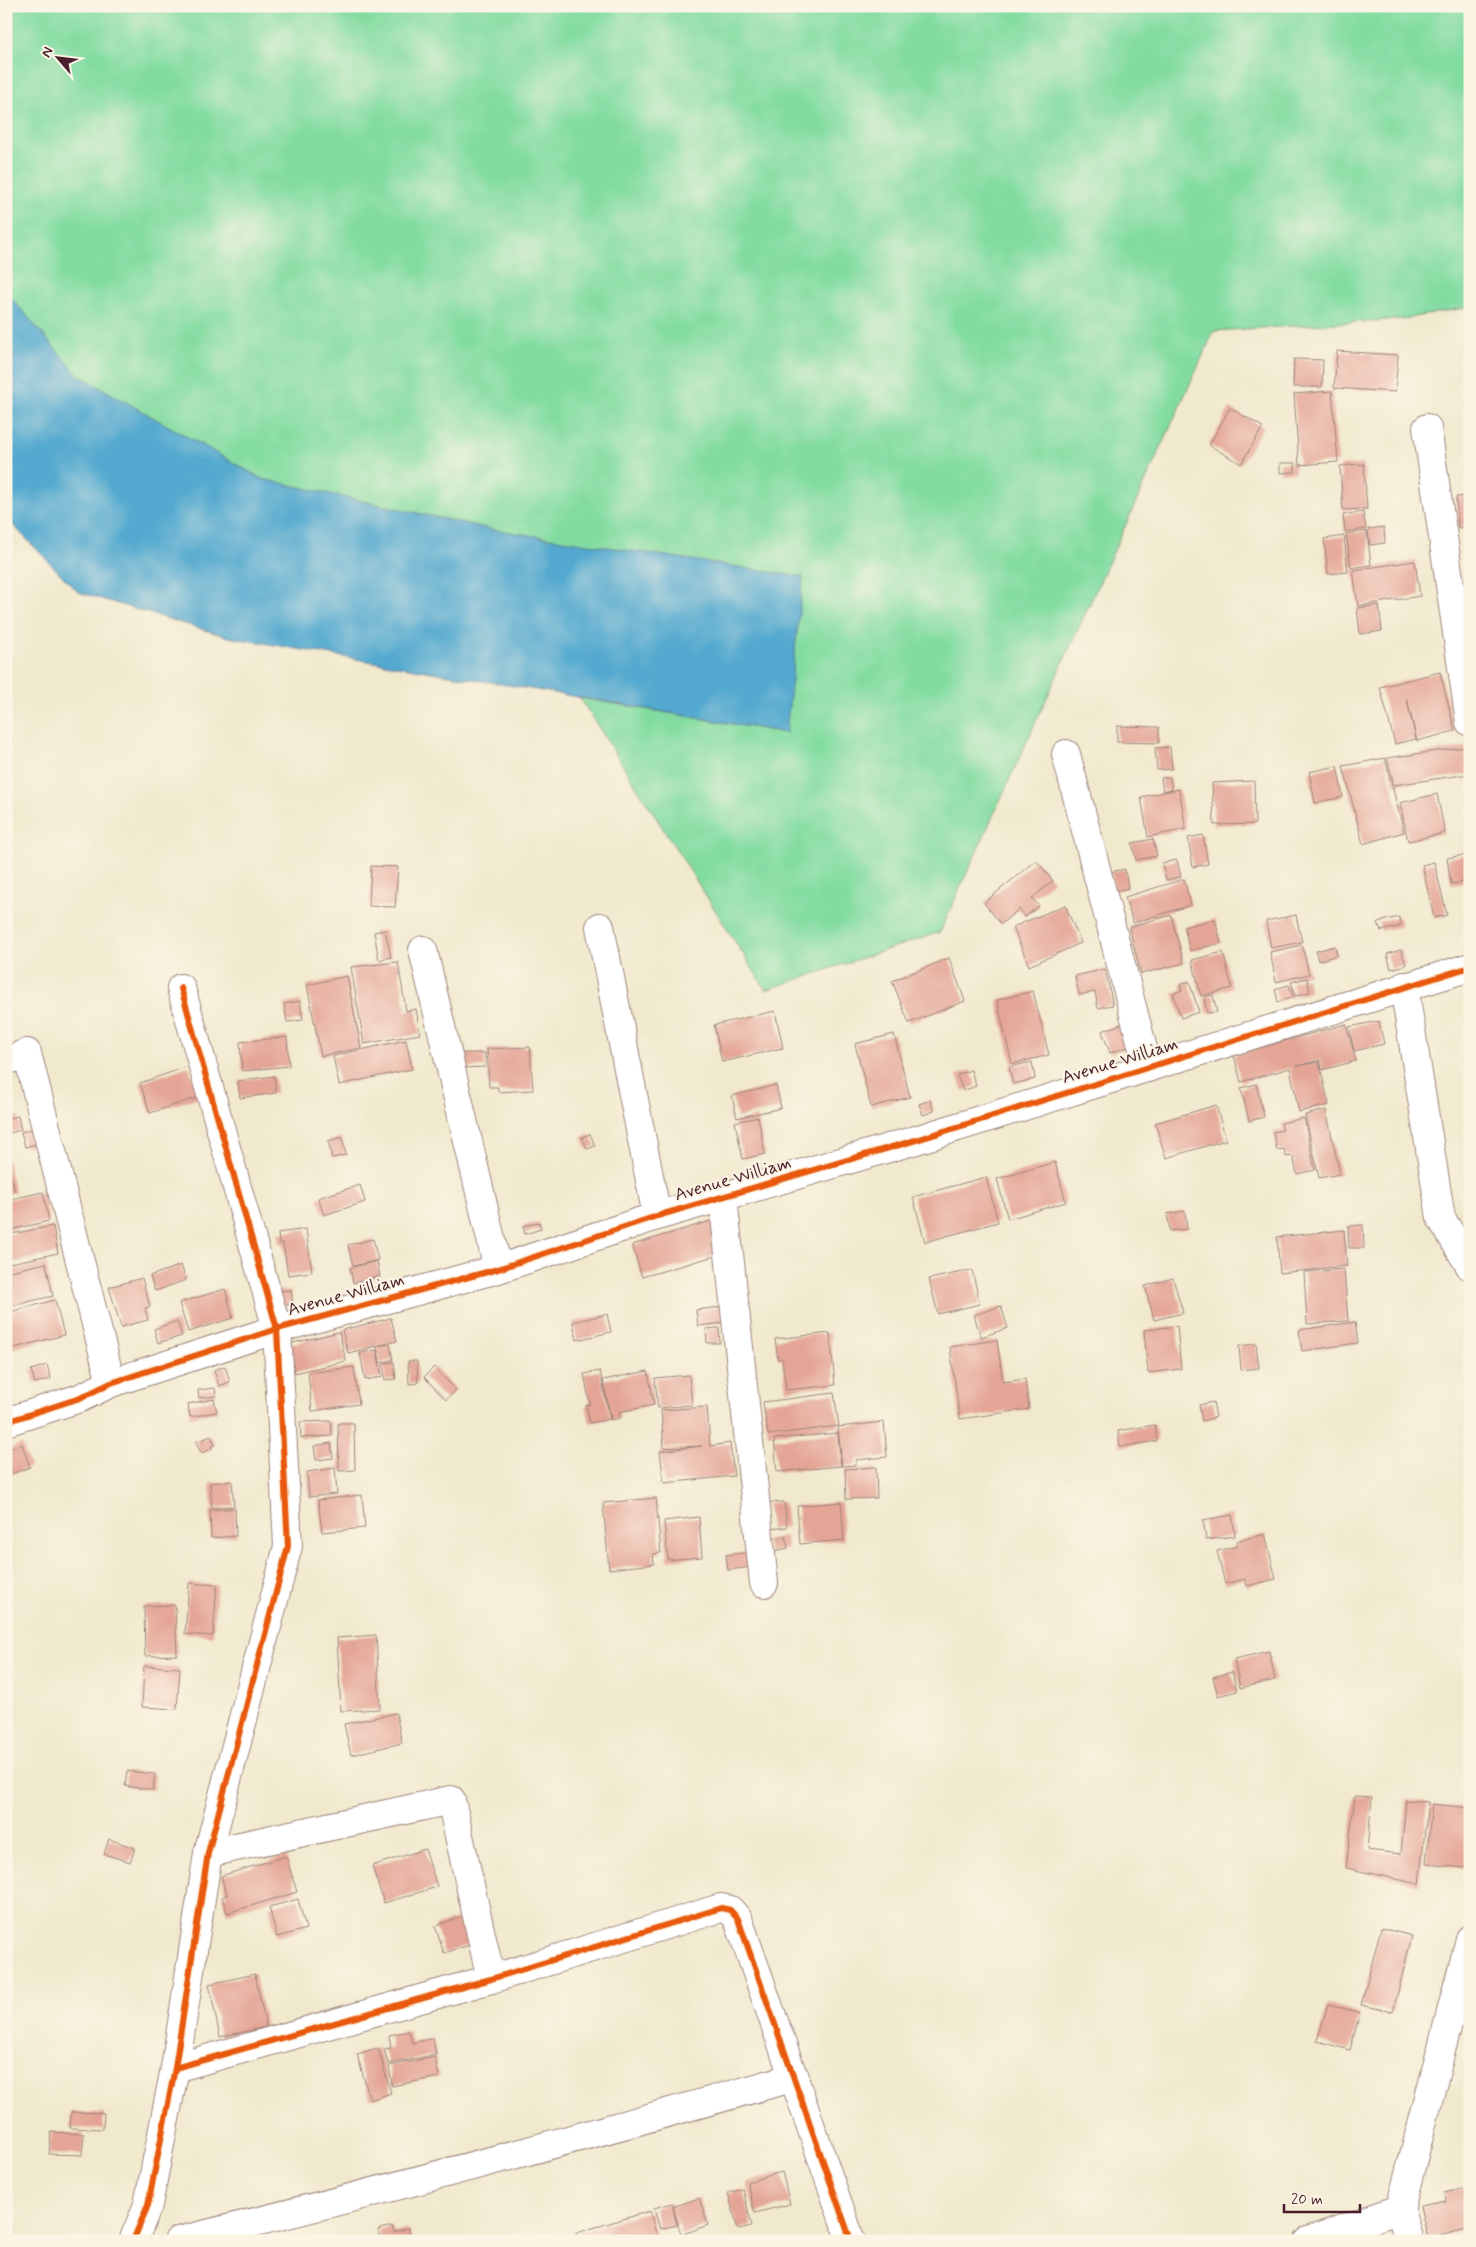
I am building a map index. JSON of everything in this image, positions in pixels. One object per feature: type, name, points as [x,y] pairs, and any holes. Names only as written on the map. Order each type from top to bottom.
[{"type":"street","points":[[1426,428],[1470,722]]},
{"type":"street","points":[[1066,754],[1148,1068]]},
{"type":"street","points":[[600,926],[657,1216]]},
{"type":"street","points":[[423,950],[498,1269]]},
{"type":"street","name":"Avenue William","points":[[6,1422],[80,1398],[111,1383],[277,1329],[498,1269],[657,1216],[1148,1068],[1404,986],[1470,967]]},
{"type":"street","points":[[1404,986],[1441,1218],[1470,1266]]},
{"type":"street","points":[[133,2241],[148,2204],[175,2068],[208,1853],[288,1546],[277,1329],[181,988]]},
{"type":"street","points":[[6,1061],[27,1053],[111,1383]]},
{"type":"street","points":[[723,1197],[764,1583]]},
{"type":"street","points":[[208,1853],[451,1800],[491,1980]]},
{"type":"street","points":[[175,2068],[491,1980],[721,1908],[730,1910],[738,1919],[852,2241]]},
{"type":"street","points":[[1409,2241],[1400,2209],[1470,1939]]},
{"type":"street","points":[[178,2241],[551,2146],[795,2077]]},
{"type":"street","points":[[1308,2241],[1400,2209]]},
{"type":"green space","points":[[6,6],[1470,6],[1470,307],[1403,319],[1214,331],[940,932],[766,990],[580,698],[786,733],[490,529],[262,479],[78,375],[6,292]]},
{"type":"water","points":[[6,292],[78,375],[262,479],[490,529],[803,577],[786,733],[228,637],[78,592],[6,518]]},
{"type":"building","points":[[1337,351],[1398,355],[1395,392],[1334,388]]},
{"type":"building","points":[[1294,359],[1323,360],[1322,387],[1293,387]]},
{"type":"building","points":[[1332,391],[1338,462],[1299,465],[1294,394]]},
{"type":"building","points":[[1230,408],[1263,427],[1241,464],[1209,445]]},
{"type":"building","points":[[1280,463],[1295,463],[1295,472],[1280,473]]},
{"type":"building","points":[[1364,464],[1367,509],[1343,510],[1340,466]]},
{"type":"building","points":[[1470,496],[1470,527],[1458,528],[1456,497]]},
{"type":"building","points":[[1363,512],[1366,529],[1345,532],[1343,515]]},
{"type":"building","points":[[1384,527],[1385,543],[1370,545],[1368,529]]},
{"type":"building","points":[[1367,531],[1371,565],[1351,568],[1346,534]]},
{"type":"building","points":[[1344,536],[1348,572],[1328,574],[1324,539]]},
{"type":"building","points":[[1415,561],[1420,596],[1358,606],[1353,570]]},
{"type":"building","points":[[1379,605],[1382,631],[1360,634],[1357,608]]},
{"type":"building","points":[[1440,672],[1455,731],[1417,741],[1407,700],[1416,739],[1395,744],[1380,687]]},
{"type":"building","points":[[1117,726],[1159,727],[1159,743],[1117,742]]},
{"type":"building","points":[[1170,747],[1172,769],[1157,770],[1155,748]]},
{"type":"building","points":[[1466,747],[1469,774],[1394,785],[1387,758]]},
{"type":"building","points":[[1385,758],[1404,832],[1363,844],[1343,766]]},
{"type":"building","points":[[1337,766],[1343,797],[1315,803],[1309,772]]},
{"type":"building","points":[[1170,777],[1172,789],[1163,791],[1161,778]]},
{"type":"building","points":[[1254,781],[1255,824],[1214,825],[1212,783]]},
{"type":"building","points":[[1179,789],[1186,829],[1148,837],[1141,797]]},
{"type":"building","points":[[1437,794],[1445,833],[1408,841],[1400,803]]},
{"type":"building","points":[[1203,835],[1208,864],[1193,867],[1188,838]]},
{"type":"building","points":[[1153,839],[1157,856],[1136,860],[1132,843]]},
{"type":"building","points":[[1470,854],[1470,881],[1451,884],[1447,858]]},
{"type":"building","points":[[1036,860],[1053,881],[1032,898],[1039,906],[1025,917],[1019,909],[1001,924],[984,903]]},
{"type":"building","points":[[1177,860],[1181,877],[1166,880],[1162,863]]},
{"type":"building","points":[[1434,862],[1447,915],[1434,918],[1422,865]]},
{"type":"building","points":[[371,866],[398,867],[395,907],[369,906]]},
{"type":"building","points":[[1125,869],[1128,888],[1115,891],[1111,872]]},
{"type":"building","points":[[1184,879],[1191,905],[1133,923],[1125,897]]},
{"type":"building","points":[[1065,905],[1081,943],[1029,966],[1013,927]]},
{"type":"building","points":[[1171,915],[1184,963],[1141,974],[1129,927]]},
{"type":"building","points":[[1296,915],[1302,942],[1271,948],[1266,921]]},
{"type":"building","points":[[1399,917],[1401,926],[1381,931],[1378,922]]},
{"type":"building","points":[[1215,919],[1221,943],[1190,951],[1184,927]]},
{"type":"building","points":[[385,930],[391,957],[379,960],[374,932]]},
{"type":"building","points":[[1302,945],[1309,974],[1276,982],[1270,952]]},
{"type":"building","points":[[1335,946],[1337,955],[1318,961],[1316,951]]},
{"type":"building","points":[[1401,950],[1406,965],[1391,969],[1387,954]]},
{"type":"building","points":[[1223,952],[1232,988],[1201,996],[1192,960]]},
{"type":"building","points":[[949,958],[965,1001],[909,1023],[892,981]]},
{"type":"building","points":[[398,962],[406,1011],[416,1009],[420,1034],[364,1044],[351,967]]},
{"type":"building","points":[[1105,969],[1113,1005],[1098,1008],[1095,992],[1079,995],[1075,976]]},
{"type":"building","points":[[347,976],[361,1048],[321,1056],[307,985]]},
{"type":"building","points":[[1307,978],[1310,992],[1295,996],[1291,982]]},
{"type":"building","points":[[1189,981],[1199,1012],[1181,1018],[1173,993],[1182,990],[1180,985]]},
{"type":"building","points":[[1289,985],[1293,997],[1278,1002],[1275,989]]},
{"type":"building","points":[[1033,991],[1049,1055],[1012,1064],[997,1000]]},
{"type":"building","points":[[1213,995],[1217,1012],[1207,1013],[1204,997]]},
{"type":"building","points":[[300,1001],[303,1020],[287,1022],[284,1004]]},
{"type":"building","points":[[775,1011],[783,1048],[722,1062],[714,1025]]},
{"type":"building","points":[[1379,1021],[1384,1044],[1354,1051],[1349,1027]]},
{"type":"building","points":[[1124,1023],[1131,1046],[1110,1053],[1102,1031]]},
{"type":"building","points":[[1346,1024],[1356,1061],[1322,1070],[1320,1060],[1297,1066],[1319,1062],[1329,1105],[1299,1112],[1290,1068],[1241,1082],[1234,1055]]},
{"type":"building","points":[[894,1034],[910,1097],[871,1107],[855,1044]]},
{"type":"building","points":[[287,1037],[289,1066],[242,1071],[240,1042]]},
{"type":"building","points":[[406,1040],[412,1069],[339,1085],[333,1056]]},
{"type":"building","points":[[530,1047],[533,1090],[498,1092],[498,1087],[489,1087],[487,1049]]},
{"type":"building","points":[[462,1053],[485,1053],[485,1067],[463,1068]]},
{"type":"building","points":[[1032,1062],[1035,1079],[1013,1084],[1009,1067]]},
{"type":"building","points":[[189,1066],[199,1097],[150,1113],[140,1083]]},
{"type":"building","points":[[971,1070],[976,1086],[963,1091],[957,1075]]},
{"type":"building","points":[[274,1076],[276,1093],[240,1098],[238,1081]]},
{"type":"building","points":[[1256,1084],[1264,1117],[1249,1121],[1241,1088]]},
{"type":"building","points":[[776,1085],[781,1108],[737,1118],[732,1096]]},
{"type":"building","points":[[930,1100],[934,1111],[923,1115],[919,1104]]},
{"type":"building","points":[[1216,1105],[1226,1140],[1166,1158],[1155,1123]]},
{"type":"building","points":[[1326,1110],[1340,1174],[1319,1178],[1305,1115]]},
{"type":"building","points":[[18,1116],[21,1130],[6,1134],[6,1119]]},
{"type":"building","points":[[758,1117],[765,1154],[743,1159],[735,1122]]},
{"type":"building","points":[[1304,1118],[1315,1170],[1297,1174],[1293,1156],[1286,1157],[1284,1149],[1277,1150],[1273,1132],[1283,1130],[1281,1123]]},
{"type":"building","points":[[43,1126],[47,1141],[25,1147],[21,1132]]},
{"type":"building","points":[[590,1134],[595,1146],[587,1149],[582,1137]]},
{"type":"building","points":[[342,1137],[346,1155],[332,1158],[328,1141]]},
{"type":"building","points":[[6,1156],[15,1192],[6,1194]]},
{"type":"building","points":[[1055,1162],[1066,1202],[1008,1219],[997,1179]]},
{"type":"building","points":[[986,1177],[998,1222],[925,1242],[913,1197]]},
{"type":"building","points":[[360,1185],[365,1202],[324,1215],[318,1198]]},
{"type":"building","points":[[43,1192],[49,1221],[6,1231],[6,1200]]},
{"type":"building","points":[[1185,1211],[1187,1229],[1170,1231],[1167,1214]]},
{"type":"building","points":[[714,1220],[718,1255],[642,1277],[632,1245]]},
{"type":"building","points":[[539,1222],[541,1229],[525,1234],[523,1226]]},
{"type":"building","points":[[1363,1225],[1364,1248],[1349,1248],[1348,1226]]},
{"type":"building","points":[[53,1226],[58,1253],[6,1264],[6,1235]]},
{"type":"building","points":[[306,1229],[312,1272],[288,1275],[283,1243],[279,1243],[278,1233]]},
{"type":"building","points":[[1344,1230],[1347,1266],[1280,1273],[1277,1237]]},
{"type":"building","points":[[373,1239],[378,1260],[353,1266],[348,1245]]},
{"type":"building","points":[[377,1261],[380,1276],[353,1283],[350,1268]]},
{"type":"building","points":[[46,1263],[53,1296],[6,1307],[6,1272]]},
{"type":"building","points":[[181,1265],[186,1280],[155,1291],[150,1276]]},
{"type":"building","points":[[1344,1269],[1348,1321],[1307,1324],[1304,1272]]},
{"type":"building","points":[[972,1270],[980,1304],[938,1314],[929,1279]]},
{"type":"building","points":[[142,1278],[150,1307],[145,1308],[148,1320],[121,1327],[109,1287]]},
{"type":"building","points":[[1173,1278],[1183,1313],[1154,1320],[1145,1286]]},
{"type":"building","points":[[225,1289],[233,1318],[188,1332],[179,1303]]},
{"type":"building","points":[[291,1290],[293,1304],[279,1306],[277,1291]]},
{"type":"building","points":[[55,1300],[64,1335],[10,1349],[6,1336],[6,1313]]},
{"type":"building","points":[[1001,1306],[1008,1328],[981,1337],[974,1315]]},
{"type":"building","points":[[721,1307],[724,1323],[698,1326],[696,1310]]},
{"type":"building","points":[[607,1314],[611,1332],[577,1340],[573,1322]]},
{"type":"building","points":[[391,1318],[397,1341],[348,1353],[342,1330]]},
{"type":"building","points":[[177,1321],[182,1336],[158,1343],[154,1329]]},
{"type":"building","points":[[1355,1322],[1358,1343],[1302,1351],[1299,1330]]},
{"type":"building","points":[[1177,1326],[1181,1369],[1148,1373],[1144,1330]]},
{"type":"building","points":[[719,1328],[720,1343],[707,1343],[706,1329]]},
{"type":"building","points":[[339,1332],[346,1361],[295,1373],[289,1344]]},
{"type":"building","points":[[830,1333],[835,1385],[786,1390],[782,1359],[778,1359],[775,1339]]},
{"type":"building","points":[[997,1340],[1003,1382],[1025,1379],[1029,1409],[960,1419],[950,1347]]},
{"type":"building","points":[[390,1344],[393,1360],[380,1363],[377,1346]]},
{"type":"building","points":[[1256,1344],[1259,1368],[1241,1370],[1239,1346]]},
{"type":"building","points":[[377,1350],[382,1377],[365,1380],[360,1353]]},
{"type":"building","points":[[408,1361],[417,1361],[418,1383],[409,1384]]},
{"type":"building","points":[[394,1362],[396,1379],[385,1380],[383,1364]]},
{"type":"building","points":[[47,1365],[51,1379],[35,1383],[31,1370]]},
{"type":"building","points":[[225,1366],[230,1382],[219,1386],[214,1370]]},
{"type":"building","points":[[354,1367],[359,1404],[312,1411],[308,1373]]},
{"type":"building","points":[[434,1367],[456,1390],[446,1400],[424,1377]]},
{"type":"building","points":[[600,1371],[610,1419],[590,1423],[586,1405],[590,1404],[584,1374]]},
{"type":"building","points":[[648,1371],[654,1405],[619,1412],[620,1418],[611,1420],[603,1380]]},
{"type":"building","points":[[689,1375],[692,1405],[658,1408],[655,1378]]},
{"type":"building","points":[[215,1388],[216,1396],[199,1398],[198,1390]]},
{"type":"building","points":[[834,1393],[839,1426],[768,1435],[763,1402]]},
{"type":"building","points":[[214,1399],[217,1412],[190,1417],[188,1404]]},
{"type":"building","points":[[1213,1402],[1216,1417],[1202,1421],[1199,1405]]},
{"type":"building","points":[[707,1407],[710,1446],[730,1443],[734,1476],[664,1483],[660,1451],[702,1446],[664,1448],[661,1410]]},
{"type":"building","points":[[331,1421],[332,1436],[301,1438],[300,1422]]},
{"type":"building","points":[[884,1422],[887,1457],[856,1460],[856,1465],[842,1466],[838,1427]]},
{"type":"building","points":[[338,1423],[354,1423],[355,1470],[339,1471]]},
{"type":"building","points":[[1155,1425],[1157,1441],[1120,1447],[1118,1431]]},
{"type":"building","points":[[838,1433],[841,1466],[777,1472],[774,1439]]},
{"type":"building","points":[[211,1436],[215,1445],[211,1446],[212,1449],[201,1453],[196,1442]]},
{"type":"building","points":[[331,1443],[333,1458],[316,1460],[314,1446]]},
{"type":"building","points":[[22,1444],[30,1467],[6,1476],[6,1450]]},
{"type":"building","points":[[876,1467],[877,1498],[846,1499],[845,1469]]},
{"type":"building","points":[[335,1468],[337,1494],[309,1497],[307,1472]]},
{"type":"building","points":[[232,1481],[234,1506],[212,1508],[210,1483]]},
{"type":"building","points":[[362,1495],[365,1528],[322,1532],[318,1500]]},
{"type":"building","points":[[656,1498],[661,1553],[653,1554],[654,1564],[609,1569],[603,1503]]},
{"type":"building","points":[[784,1502],[787,1527],[771,1529],[768,1503]]},
{"type":"building","points":[[841,1502],[844,1540],[800,1544],[797,1506]]},
{"type":"building","points":[[235,1508],[236,1536],[211,1538],[210,1510]]},
{"type":"building","points":[[1232,1515],[1235,1536],[1206,1540],[1203,1520]]},
{"type":"building","points":[[699,1517],[702,1557],[668,1560],[664,1521]]},
{"type":"building","points":[[1265,1534],[1276,1579],[1247,1586],[1245,1579],[1225,1584],[1217,1551],[1238,1546],[1237,1541]]},
{"type":"building","points":[[785,1536],[788,1548],[769,1552],[766,1540]]},
{"type":"building","points":[[750,1552],[752,1567],[728,1570],[726,1555]]},
{"type":"building","points":[[189,1583],[217,1585],[213,1636],[185,1634]]},
{"type":"building","points":[[175,1605],[177,1655],[145,1656],[144,1606]]},
{"type":"building","points":[[376,1635],[380,1709],[341,1711],[337,1638]]},
{"type":"building","points":[[1269,1651],[1275,1680],[1240,1688],[1234,1659]]},
{"type":"building","points":[[144,1666],[180,1668],[177,1709],[142,1707]]},
{"type":"building","points":[[1232,1672],[1237,1691],[1218,1696],[1213,1677]]},
{"type":"building","points":[[396,1713],[402,1743],[351,1755],[344,1724]]},
{"type":"building","points":[[127,1771],[155,1774],[153,1790],[125,1786]]},
{"type":"building","points":[[1355,1796],[1372,1797],[1367,1850],[1401,1854],[1406,1800],[1428,1802],[1419,1884],[1346,1868]]},
{"type":"building","points":[[1432,1804],[1470,1808],[1470,1837],[1468,1837],[1465,1868],[1426,1864]]},
{"type":"building","points":[[109,1839],[135,1848],[130,1862],[104,1854]]},
{"type":"building","points":[[425,1849],[437,1887],[384,1903],[372,1866]]},
{"type":"building","points":[[286,1856],[297,1892],[227,1913],[222,1897],[227,1895],[221,1876]]},
{"type":"building","points":[[298,1899],[306,1929],[277,1937],[269,1907]]},
{"type":"building","points":[[464,1916],[473,1944],[444,1953],[435,1926]]},
{"type":"building","points":[[1381,1928],[1412,1936],[1393,2012],[1361,2005]]},
{"type":"building","points":[[255,1974],[266,2027],[220,2037],[209,1984]]},
{"type":"building","points":[[1328,2004],[1360,2013],[1350,2050],[1317,2041]]},
{"type":"building","points":[[409,2031],[412,2043],[433,2038],[436,2055],[388,2064],[384,2049],[391,2048],[389,2035]]},
{"type":"building","points":[[378,2048],[391,2093],[370,2100],[357,2054]]},
{"type":"building","points":[[435,2057],[439,2077],[392,2086],[389,2066]]},
{"type":"building","points":[[71,2112],[104,2113],[103,2129],[70,2128]]},
{"type":"building","points":[[51,2132],[84,2134],[82,2155],[49,2154]]},
{"type":"building","points":[[782,2172],[790,2204],[755,2213],[747,2182]]},
{"type":"building","points":[[1470,2187],[1470,2228],[1428,2239],[1420,2206],[1445,2201],[1444,2193]]},
{"type":"building","points":[[743,2189],[752,2226],[738,2229],[728,2193]]},
{"type":"building","points":[[699,2198],[708,2225],[681,2235],[673,2207]]},
{"type":"building","points":[[672,2203],[677,2225],[660,2229],[654,2208]]},
{"type":"building","points":[[650,2211],[658,2241],[578,2241],[576,2233]]},
{"type":"building","points":[[392,2226],[394,2232],[408,2228],[412,2241],[381,2241],[378,2230]]},
{"type":"cycle path","points":[[6,1422],[80,1398],[111,1383],[277,1329],[498,1269],[657,1216],[916,1140],[1470,967]]},
{"type":"cycle path","points":[[133,2241],[148,2205],[175,2068],[208,1853],[288,1546],[277,1329],[181,988]]},
{"type":"cycle path","points":[[175,2068],[491,1979],[721,1908],[730,1910],[738,1919],[851,2241]]}]
